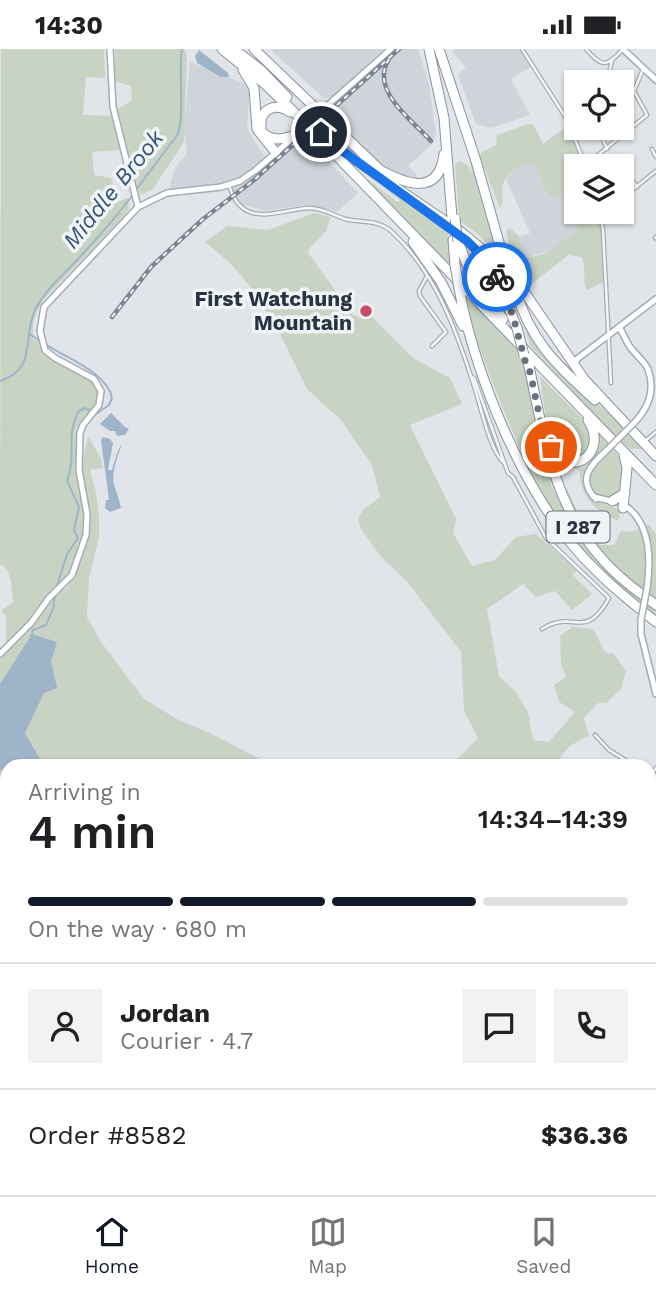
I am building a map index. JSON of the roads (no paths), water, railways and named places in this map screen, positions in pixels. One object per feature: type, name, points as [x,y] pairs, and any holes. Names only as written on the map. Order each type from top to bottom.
[{"type":"highway","points":[[222,49],[238,62],[300,129],[404,226],[656,485]]},
{"type":"highway","points":[[234,49],[270,79],[332,142],[390,184],[452,220]]},
{"type":"highway","points":[[254,49],[318,115],[380,170],[452,220],[508,273],[572,358],[578,372],[656,456]]},
{"type":"highway","name":"I 287","points":[[429,49],[446,135],[455,265],[482,373],[517,455],[545,507],[599,573],[656,622]]},
{"type":"highway","name":"I 287","points":[[439,49],[506,262],[555,479],[576,524],[605,563],[656,605]]},
{"type":"highway","points":[[238,62],[254,90],[257,129],[276,153]]},
{"type":"highway","points":[[276,153],[260,125],[265,111],[273,107],[283,108],[298,120],[300,129]]},
{"type":"highway","points":[[263,133],[279,140],[300,129]]},
{"type":"highway","points":[[380,170],[411,184],[432,179],[443,162],[446,135]]},
{"type":"highway","points":[[390,184],[481,254],[499,281],[520,331]]},
{"type":"highway","points":[[404,226],[447,293],[482,373]]},
{"type":"highway","points":[[455,240],[471,275],[496,311],[635,460],[636,465]]},
{"type":"highway","points":[[512,286],[527,323],[545,352],[567,375],[629,424]]},
{"type":"highway","points":[[541,423],[556,455],[565,461],[579,461],[591,453],[595,440],[593,429],[583,409]]},
{"type":"highway","points":[[621,449],[627,462],[623,506]]},
{"type":"highway","points":[[627,476],[634,470],[645,474]]},
{"type":"highway","points":[[612,501],[625,493]]},
{"type":"street","points":[[110,49],[113,107],[138,207]]},
{"type":"street","points":[[0,654],[30,625],[75,570],[86,535],[87,514],[79,470],[79,436],[102,394],[96,381],[55,358],[42,342],[40,323],[46,304],[138,207],[167,193],[229,185],[253,173],[391,49]]},
{"type":"street","points":[[522,49],[566,118],[581,154]]},
{"type":"street","points":[[586,49],[598,62],[612,61]]},
{"type":"street","points":[[610,70],[612,61],[623,49],[656,80]]},
{"type":"street","points":[[634,126],[647,115],[634,91],[643,67]]},
{"type":"street","points":[[603,140],[607,149]]},
{"type":"street","points":[[601,154],[618,140]]},
{"type":"street","points":[[652,149],[656,157]]},
{"type":"street","points":[[634,189],[656,171]]},
{"type":"street","points":[[634,183],[637,187]]},
{"type":"street","points":[[229,185],[237,203],[252,213],[271,214],[313,208],[345,219],[384,226],[416,259],[428,276],[452,322],[504,463],[544,535],[609,598],[587,624],[561,621],[542,629]]},
{"type":"street","points":[[602,224],[611,383]]},
{"type":"street","points":[[428,276],[419,296],[446,331],[432,347]]},
{"type":"street","points":[[572,358],[656,299]]},
{"type":"street","points":[[619,327],[653,380],[650,403],[595,462],[587,475],[587,487],[599,502],[623,506]]},
{"type":"street","points":[[643,443],[656,432]]},
{"type":"street","points":[[594,497],[623,506],[635,514],[642,527],[649,562],[641,634],[656,694]]},
{"type":"street","points":[[595,735],[609,750],[624,759]]},
{"type":"water","points":[[199,50],[228,73],[229,77],[221,77],[197,63],[195,56]]},
{"type":"water","points":[[111,413],[129,429],[125,435],[117,436],[115,431],[110,431],[100,424]]},
{"type":"water","points":[[103,437],[113,443],[108,470],[112,470],[122,444],[113,475],[121,508],[110,512],[105,508],[106,500],[109,500],[101,440]]},
{"type":"water","points":[[32,634],[57,642],[51,661],[57,688],[44,693],[25,733],[40,759],[0,759],[0,684]]},
{"type":"waterway","name":"Middle Brook","points":[[135,191],[178,134],[182,49]]},
{"type":"waterway","name":"Middle Brook","points":[[0,381],[20,369],[27,351],[31,320],[44,296],[132,196]]},
{"type":"waterway","points":[[30,334],[41,342]]},
{"type":"waterway","points":[[45,344],[95,374],[109,389],[112,398],[109,405],[96,414]]},
{"type":"waterway","points":[[56,589],[67,554],[78,538],[74,530],[79,507],[67,481],[73,428],[79,411],[85,408],[91,411]]},
{"type":"waterway","points":[[31,637],[33,630],[46,625],[53,609],[55,594]]},
{"type":"railway","points":[[112,317],[151,267],[203,219],[254,180],[399,49]]},
{"type":"railway","points":[[389,59],[384,71],[388,93],[395,104],[431,141]]},
{"type":"place","name":"First Watchung Mountain","points":[[366,311]]}]
